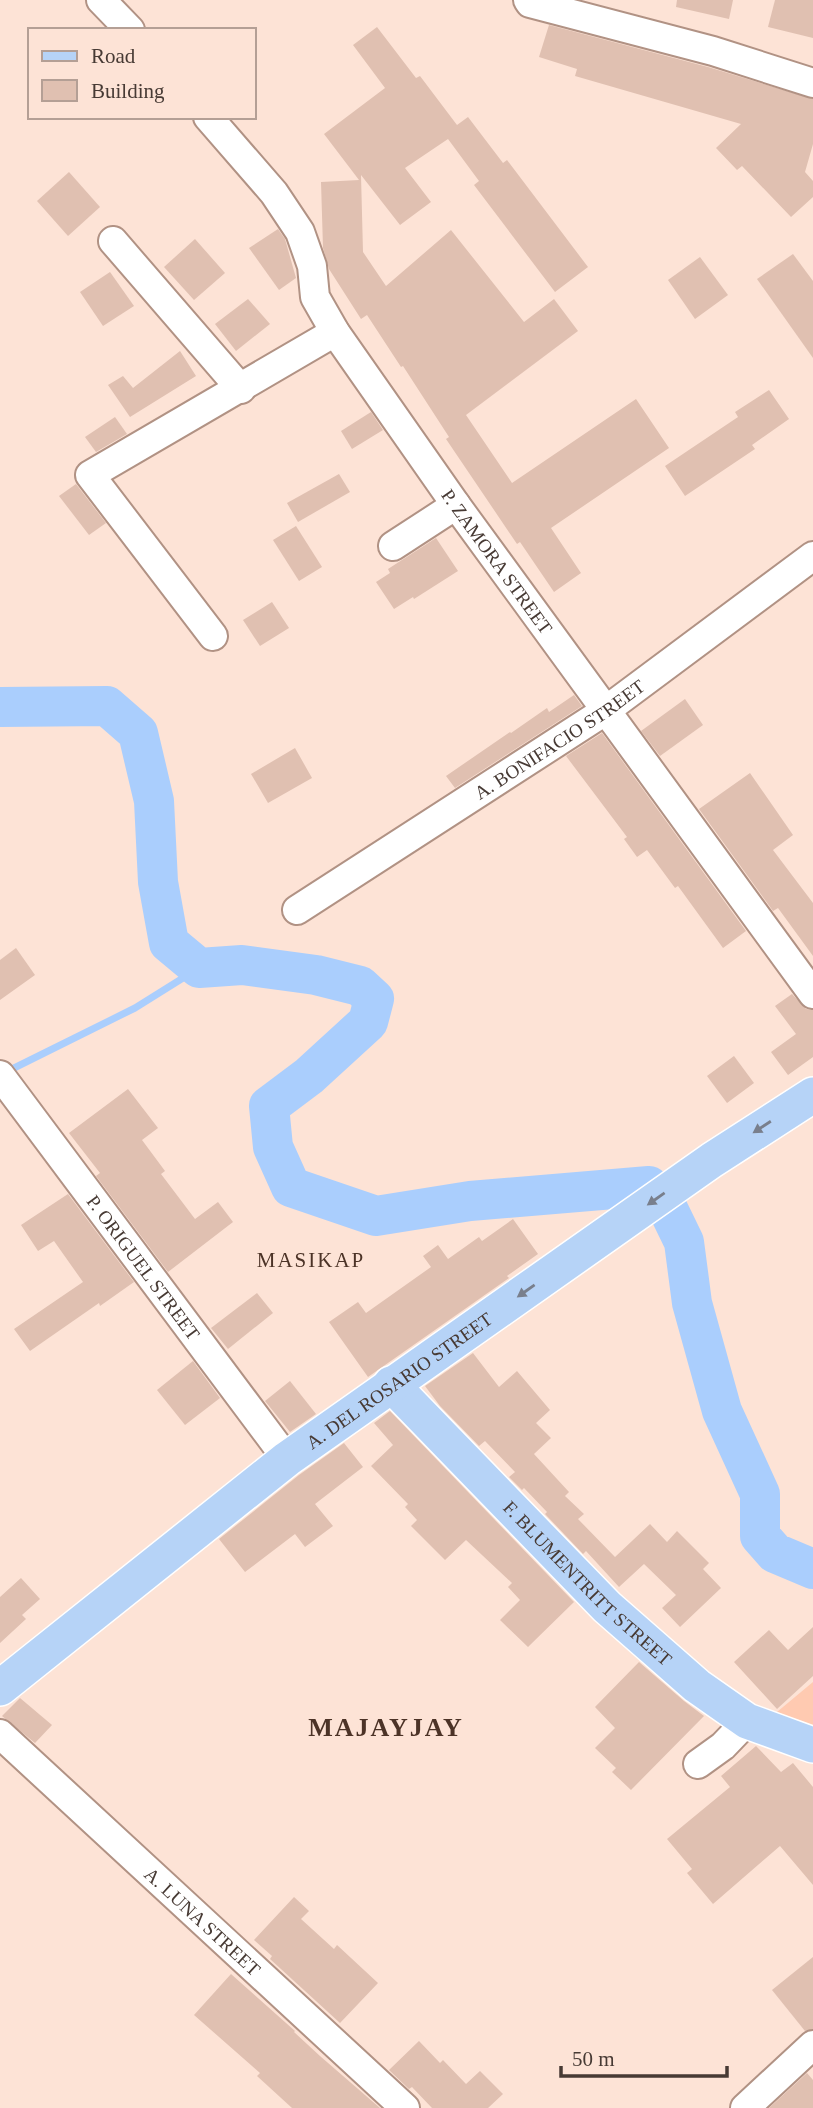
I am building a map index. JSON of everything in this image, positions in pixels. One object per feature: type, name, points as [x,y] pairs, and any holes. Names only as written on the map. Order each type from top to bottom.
[{"type":"main road","name":"A. DEL ROSARIO STREET","points":[[0,1688],[287,1459],[712,1160],[813,1095]]},
{"type":"main road","name":"F. BLUMENTRITT STREET","points":[[391,1384],[607,1607],[697,1686],[747,1721],[813,1745]]},
{"type":"street","points":[[101,0],[128,28]]},
{"type":"street","points":[[528,0],[530,3],[713,51],[813,83]]},
{"type":"street","name":"P. ZAMORA STREET","points":[[210,119],[274,193],[300,232],[312,266],[315,297],[335,332],[456,505],[813,995]]},
{"type":"street","points":[[114,241],[241,389]]},
{"type":"street","points":[[213,636],[90,475],[335,332]]},
{"type":"street","points":[[393,546],[456,505]]},
{"type":"street","name":"A. BONIFACIO STREET","points":[[297,910],[605,711],[813,556]]},
{"type":"street","name":"P. ORIGUEL STREET","points":[[5,1092],[287,1459]]},
{"type":"street","points":[[698,1764],[723,1746],[747,1721]]},
{"type":"street","name":"A. LUNA STREET","points":[[0,1734],[405,2108]]},
{"type":"street","points":[[744,2108],[813,2045]]},
{"type":"shaded area","points":[[813,1682],[813,1727],[777,1712]]},
{"type":"building","points":[[677,0],[733,0],[729,19],[676,7]]},
{"type":"building","points":[[775,0],[813,0],[813,38],[768,27]]},
{"type":"building","points":[[549,25],[708,67],[813,99],[813,144],[805,172],[813,181],[813,197],[791,217],[742,166],[737,170],[716,148],[741,124],[575,76],[577,69],[539,57]]},
{"type":"building","points":[[377,27],[416,78],[420,76],[457,125],[468,117],[503,163],[507,160],[588,267],[555,292],[474,185],[479,181],[448,139],[405,168],[431,202],[400,225],[361,175],[363,252],[386,286],[451,230],[524,322],[554,299],[578,331],[466,415],[512,483],[636,399],[669,448],[551,528],[581,573],[554,592],[520,542],[517,544],[446,439],[449,437],[403,366],[401,367],[367,315],[361,319],[329,269],[323,248],[321,182],[359,180],[324,134],[385,88],[353,45]]},
{"type":"building","points":[[69,172],[100,207],[68,236],[37,201]]},
{"type":"building","points":[[278,229],[285,239],[296,278],[279,290],[249,248]]},
{"type":"building","points":[[195,239],[225,273],[194,300],[164,267]]},
{"type":"building","points":[[793,254],[813,281],[813,358],[757,279]]},
{"type":"building","points":[[700,257],[728,295],[695,319],[668,280]]},
{"type":"building","points":[[110,272],[134,306],[103,326],[80,292]]},
{"type":"building","points":[[248,299],[270,324],[236,351],[215,324]]},
{"type":"building","points":[[180,351],[196,376],[130,417],[108,385],[123,376],[133,388]]},
{"type":"building","points":[[769,390],[789,419],[752,445],[755,449],[685,496],[665,466],[738,417],[735,412]]},
{"type":"building","points":[[371,412],[383,430],[352,449],[341,431]]},
{"type":"building","points":[[115,417],[127,434],[96,452],[85,437]]},
{"type":"building","points":[[339,474],[350,492],[298,522],[287,503]]},
{"type":"building","points":[[76,484],[106,523],[89,535],[59,496]]},
{"type":"building","points":[[296,526],[322,567],[299,581],[273,540]]},
{"type":"building","points":[[436,538],[458,571],[394,609],[376,582],[390,573],[388,569]]},
{"type":"building","points":[[272,602],[289,628],[260,646],[243,620]]},
{"type":"building","points":[[574,695],[582,706],[455,788],[446,776],[547,708],[549,712]]},
{"type":"building","points":[[685,699],[703,725],[660,756],[641,731]]},
{"type":"building","points":[[602,733],[746,931],[723,948],[678,886],[675,888],[647,850],[637,857],[624,839],[627,837],[566,756]]},
{"type":"building","points":[[295,748],[312,778],[268,803],[251,774]]},
{"type":"building","points":[[750,773],[793,835],[773,850],[813,903],[813,956],[778,908],[773,911],[699,809]]},
{"type":"building","points":[[16,948],[35,975],[0,1000],[0,960]]},
{"type":"building","points":[[792,994],[806,1009],[813,1010],[813,1057],[788,1075],[771,1052],[796,1034],[775,1006]]},
{"type":"building","points":[[734,1056],[754,1083],[727,1103],[707,1076]]},
{"type":"building","points":[[128,1089],[158,1128],[142,1140],[165,1171],[161,1174],[195,1219],[218,1202],[233,1222],[168,1272],[96,1176],[100,1173],[69,1133]]},
{"type":"building","points":[[68,1194],[134,1282],[30,1351],[14,1329],[83,1282],[54,1241],[38,1251],[21,1225]]},
{"type":"building","points":[[513,1219],[538,1254],[507,1276],[509,1278],[368,1377],[329,1322],[358,1302],[366,1313],[431,1267],[423,1256],[438,1245],[448,1259],[479,1237],[482,1241]]},
{"type":"building","points":[[257,1293],[273,1313],[228,1349],[211,1328]]},
{"type":"building","points":[[473,1353],[499,1387],[517,1371],[550,1410],[536,1423],[551,1438],[534,1454],[569,1492],[565,1496],[584,1514],[578,1519],[615,1557],[650,1524],[667,1542],[677,1531],[709,1563],[703,1569],[721,1588],[680,1627],[662,1608],[676,1595],[644,1564],[619,1587],[586,1551],[583,1554],[524,1488],[522,1490],[509,1477],[515,1472],[485,1441],[479,1446],[440,1406],[425,1386]]},
{"type":"building","points":[[193,1361],[220,1398],[185,1425],[157,1390]]},
{"type":"building","points":[[290,1381],[316,1414],[290,1432],[265,1401]]},
{"type":"building","points":[[390,1411],[574,1602],[528,1647],[500,1620],[520,1600],[508,1587],[512,1583],[466,1540],[445,1560],[411,1526],[417,1520],[405,1507],[408,1504],[371,1466],[393,1445],[374,1423]]},
{"type":"building","points":[[344,1443],[363,1467],[315,1504],[333,1526],[305,1547],[295,1534],[245,1572],[219,1539]]},
{"type":"building","points":[[21,1578],[40,1599],[22,1615],[26,1619],[0,1643],[0,1597]]},
{"type":"building","points":[[813,1627],[813,1676],[777,1709],[734,1662],[769,1630],[788,1650]]},
{"type":"building","points":[[639,1662],[704,1716],[631,1790],[612,1772],[616,1768],[595,1748],[615,1728],[595,1707]]},
{"type":"building","points":[[20,1698],[52,1725],[35,1743],[2,1716]]},
{"type":"building","points":[[756,1746],[781,1772],[793,1763],[813,1787],[813,1885],[780,1846],[713,1904],[687,1873],[692,1869],[667,1839],[730,1787],[721,1776]]},
{"type":"building","points":[[294,1897],[309,1911],[301,1919],[334,1949],[337,1945],[378,1983],[340,2023],[270,1959],[272,1956],[254,1940]]},
{"type":"building","points":[[813,1957],[813,2029],[805,2031],[772,1990]]},
{"type":"building","points":[[231,1974],[380,2108],[292,2108],[257,2076],[260,2073],[194,2015]]},
{"type":"building","points":[[419,2041],[440,2063],[443,2060],[466,2084],[480,2071],[503,2094],[488,2108],[432,2108],[412,2087],[409,2089],[389,2070]]},
{"type":"building","points":[[807,2073],[813,2080],[813,2108],[769,2108]]},
{"type":"waterway","points":[[0,707],[107,706],[138,733],[154,801],[158,882],[169,943],[199,968],[242,965],[316,975],[360,986],[374,999],[368,1022],[309,1076],[269,1106],[273,1147],[291,1187],[376,1216],[470,1201],[649,1186],[667,1207],[684,1242],[692,1303],[722,1411],[760,1494],[760,1536],[775,1553],[813,1569]]},
{"type":"waterway","points":[[8,1071],[135,1008],[199,968]]},
{"type":"district","name":"MASIKAP","points":[[311,1260]]},
{"type":"district","name":"MAJAYJAY","points":[[386,1727]]}]
